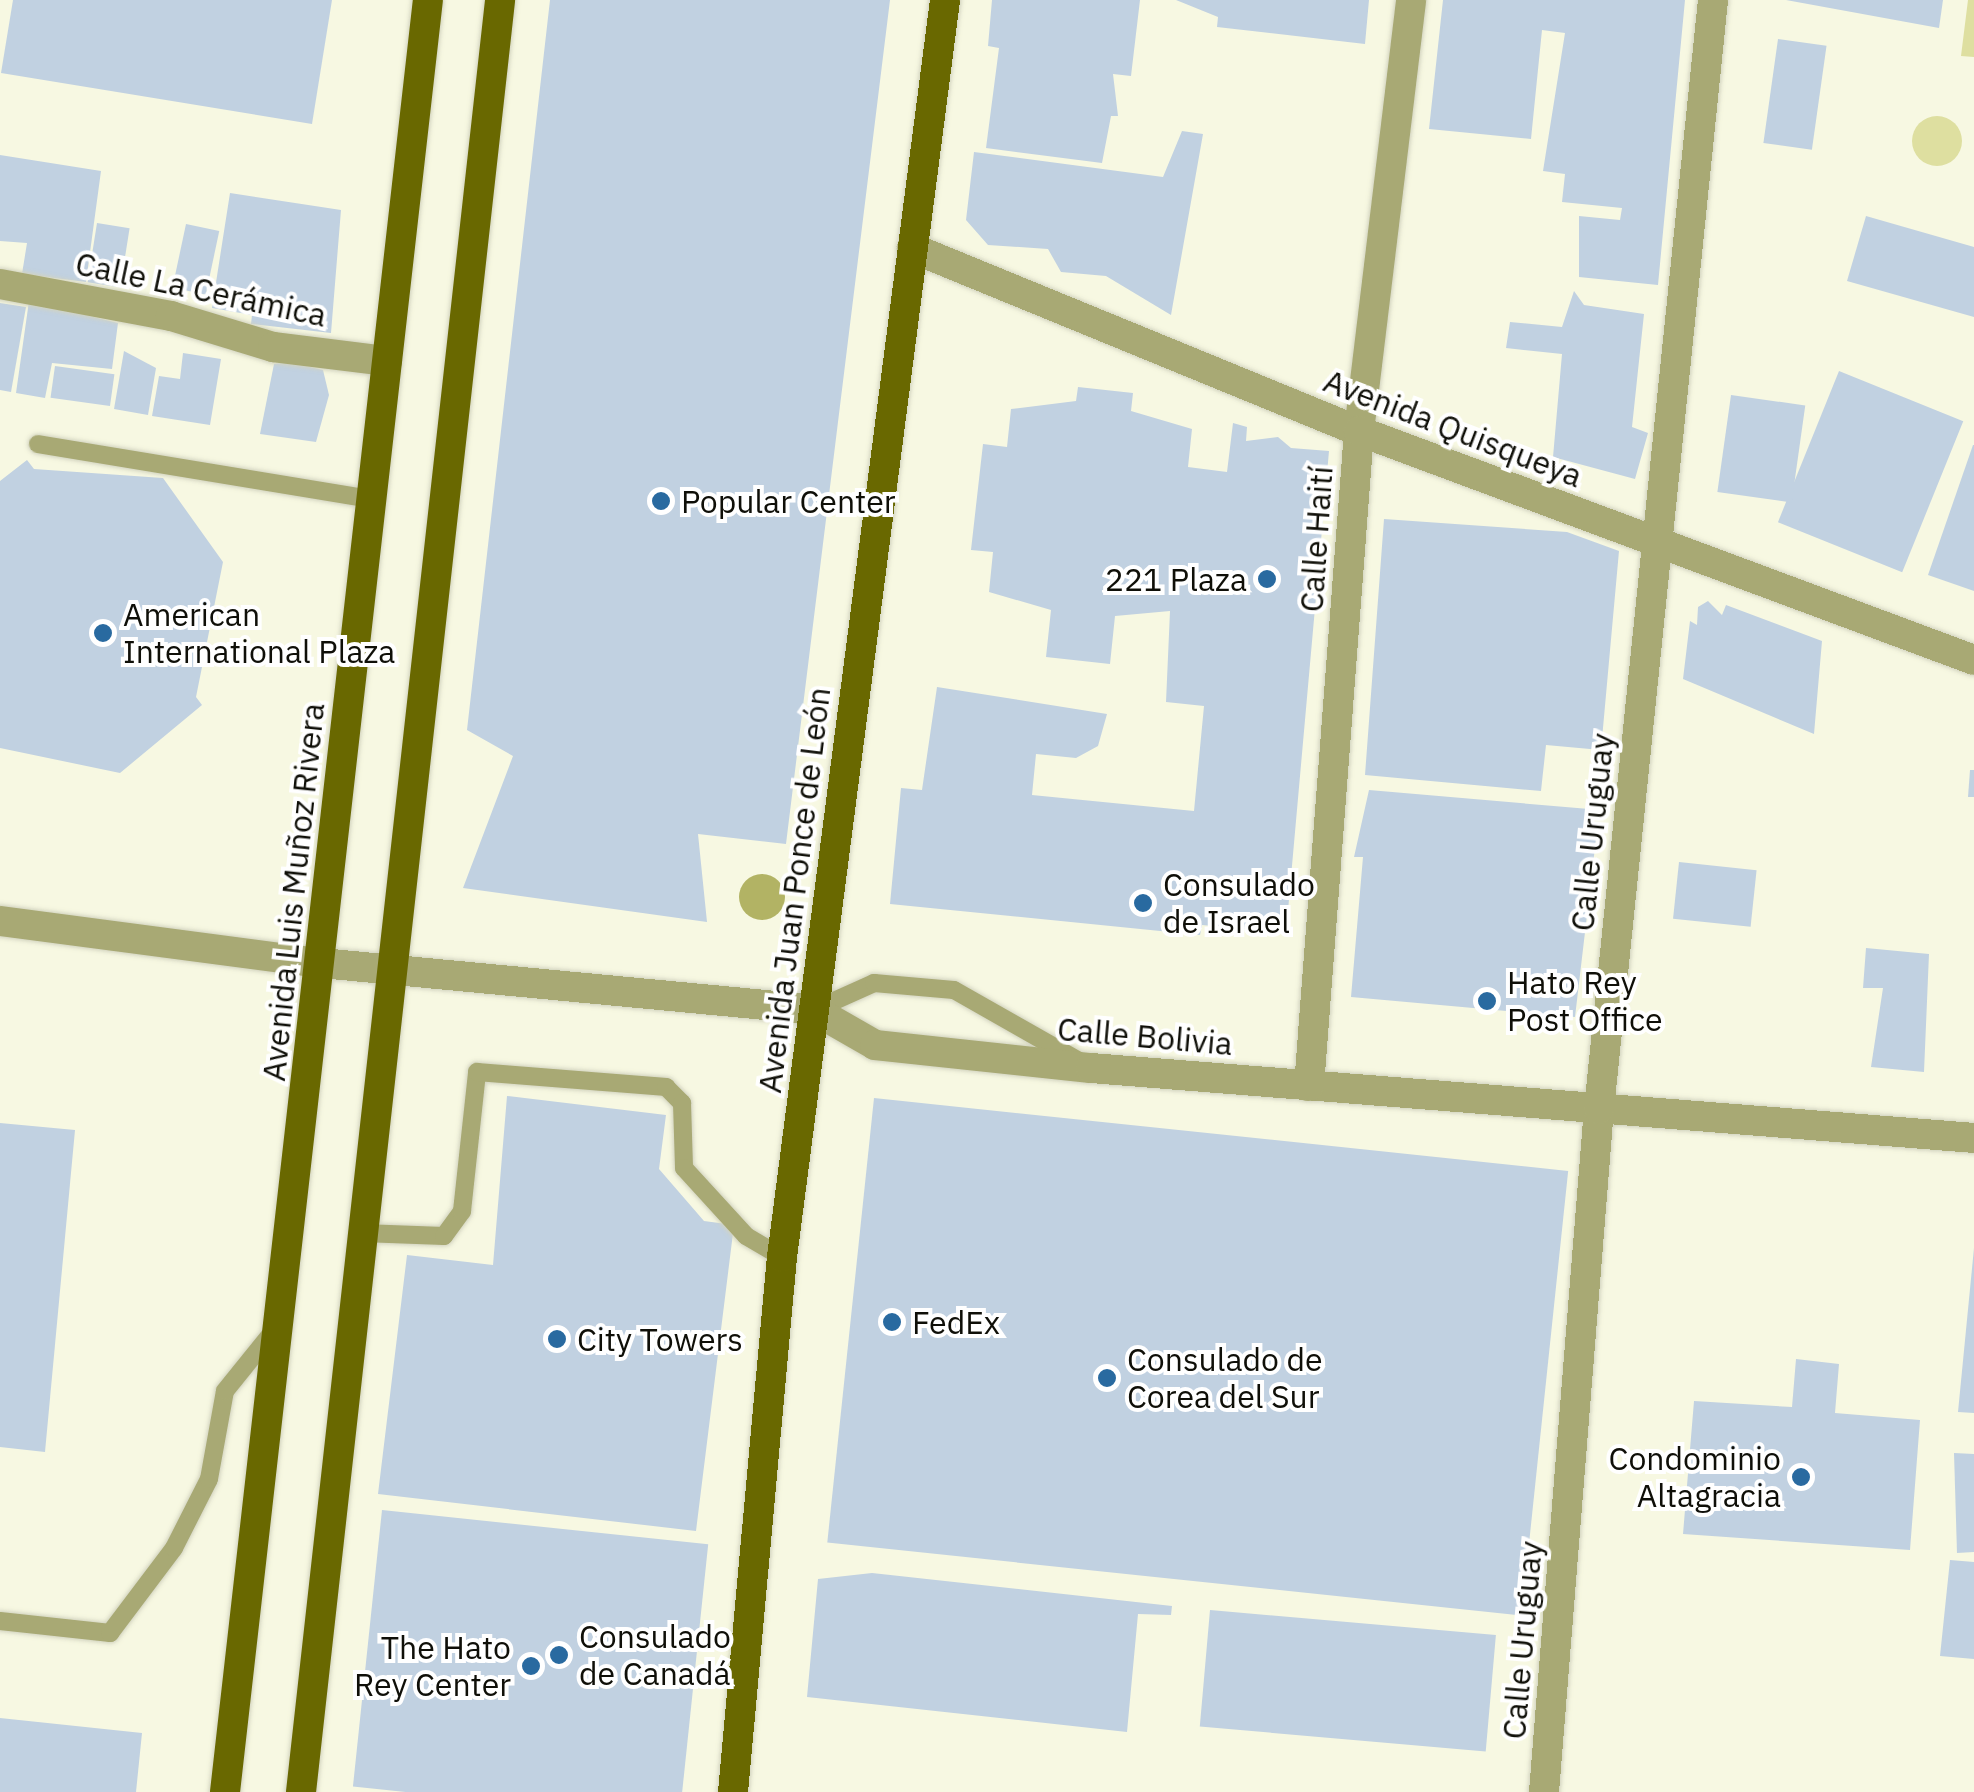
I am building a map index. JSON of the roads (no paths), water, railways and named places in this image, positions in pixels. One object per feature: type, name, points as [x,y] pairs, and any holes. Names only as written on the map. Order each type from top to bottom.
[{"type":"main road","name":"Avenida Luis Muñoz Rivera","points":[[224,1792],[428,0]]},
{"type":"main road","points":[[302,1792],[390,968],[500,0]]},
{"type":"main road","name":"Avenida Juan Ponce de León","points":[[733,1792],[782,1257],[945,0]]},
{"type":"street","name":"Calle Haití","points":[[1309,1086],[1359,431],[1410,0]]},
{"type":"street","name":"Calle Uruguay","points":[[1544,1792],[1600,1109],[1713,0]]},
{"type":"street","name":"Avenida Quisqueya","points":[[912,248],[1359,431],[1974,660]]},
{"type":"street","name":"Calle La Cerámica","points":[[0,284],[171,316],[273,346],[387,360]]},
{"type":"street","name":"Calle Bolivia","points":[[0,921],[320,963],[814,1010],[876,1045],[1091,1068],[1974,1138]]},
{"type":"lane","points":[[38,444],[372,499]]},
{"type":"lane","points":[[814,1010],[874,982],[954,990],[1091,1068]]},
{"type":"lane","points":[[362,1233],[444,1236],[462,1211],[478,1072],[666,1087],[682,1104],[684,1168],[746,1236],[782,1257]]},
{"type":"lane","points":[[0,1621],[110,1633],[174,1548],[209,1479],[226,1391],[278,1324]]},
{"type":"place","name":"Popular Center","points":[[661,501]]},
{"type":"place","name":"221 Plaza","points":[[1267,579]]},
{"type":"place","name":"American International Plaza","points":[[103,633]]},
{"type":"place","name":"Consulado de Israel","points":[[1143,903]]},
{"type":"place","name":"Hato Rey Post Office","points":[[1487,1001]]},
{"type":"place","name":"FedEx","points":[[892,1322]]},
{"type":"place","name":"City Towers","points":[[557,1339]]},
{"type":"place","name":"Consulado de Corea del Sur","points":[[1107,1378]]},
{"type":"place","name":"Condominio Altagracia","points":[[1801,1477]]},
{"type":"place","name":"Consulado de Canadá","points":[[559,1655]]},
{"type":"place","name":"The Hato Rey Center","points":[[531,1666]]}]
